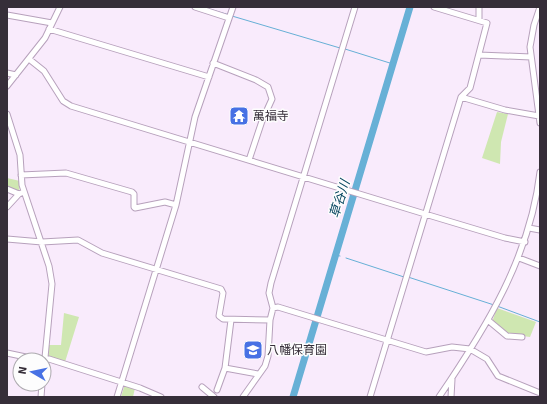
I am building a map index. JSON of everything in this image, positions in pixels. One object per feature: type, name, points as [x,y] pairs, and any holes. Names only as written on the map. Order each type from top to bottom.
[{"type":"street","points":[[7,86],[45,38],[60,7]]},
{"type":"street","points":[[195,7],[229,18]]},
{"type":"street","points":[[117,397],[176,205],[195,117],[233,7]]},
{"type":"street","points":[[243,397],[265,366],[268,356],[270,320],[273,308],[269,293],[271,283],[302,176],[355,7]]},
{"type":"street","points":[[370,397],[461,97],[470,88],[487,23],[434,7]]},
{"type":"street","points":[[479,7],[479,20]]},
{"type":"street","points":[[540,7],[531,44],[531,57],[539,106],[540,123]]},
{"type":"street","points":[[7,15],[52,23]]},
{"type":"street","points":[[49,29],[209,77]]},
{"type":"street","points":[[479,55],[531,57]]},
{"type":"street","points":[[29,59],[44,71],[60,98],[67,104],[425,214],[506,238],[525,242]]},
{"type":"street","points":[[213,63],[256,80],[268,87],[272,99],[262,121],[249,160]]},
{"type":"street","points":[[7,73],[16,75]]},
{"type":"street","points":[[461,97],[505,110],[539,116]]},
{"type":"street","points":[[7,114],[20,155],[22,193],[42,242],[49,266],[52,284],[46,352]]},
{"type":"street","points":[[439,397],[452,379],[488,320],[519,258],[537,198],[540,172]]},
{"type":"street","points":[[21,175],[66,173],[132,192],[134,194],[135,208],[165,202],[176,205]]},
{"type":"street","points":[[7,189],[22,193]]},
{"type":"street","points":[[7,206],[22,193]]},
{"type":"street","points":[[529,228],[540,230]]},
{"type":"street","points":[[7,239],[42,242],[78,240],[102,254],[221,289],[223,293],[219,316],[223,319],[270,320]]},
{"type":"street","points":[[519,258],[540,266]]},
{"type":"street","points":[[273,308],[278,307],[426,352],[452,347],[470,349],[487,359],[498,376],[540,393]]},
{"type":"street","points":[[219,386],[225,368],[231,320]]},
{"type":"street","points":[[488,320],[507,336],[522,337]]},
{"type":"street","points":[[52,360],[122,381],[161,397]]},
{"type":"street","points":[[225,368],[258,374]]},
{"type":"street","points":[[451,397],[452,379]]},
{"type":"street","points":[[202,387],[214,397]]},
{"type":"green space","points":[[497,112],[508,114],[501,142],[500,164],[482,158]]},
{"type":"green space","points":[[7,178],[20,181],[19,192],[7,188]]},
{"type":"green space","points":[[497,308],[536,322],[530,337],[508,334],[492,322]]},
{"type":"green space","points":[[64,313],[79,317],[65,362],[52,357],[52,352],[48,352],[49,345],[61,345]]},
{"type":"green space","points":[[125,384],[135,388],[133,397],[121,397]]},
{"type":"waterway","name":"草谷川","points":[[293,397],[410,7]]},
{"type":"waterway","points":[[209,9],[229,15]]},
{"type":"waterway","points":[[232,16],[340,48]]},
{"type":"waterway","points":[[345,49],[393,64]]},
{"type":"waterway","name":"草谷川","points":[[335,255],[340,256]]},
{"type":"waterway","points":[[346,258],[404,277]]},
{"type":"waterway","points":[[408,277],[494,305]]},
{"type":"waterway","points":[[497,306],[540,322]]},
{"type":"place","name":"萬福寺","points":[[239,116]]},
{"type":"place","name":"八幡保育園","points":[[253,350]]}]
